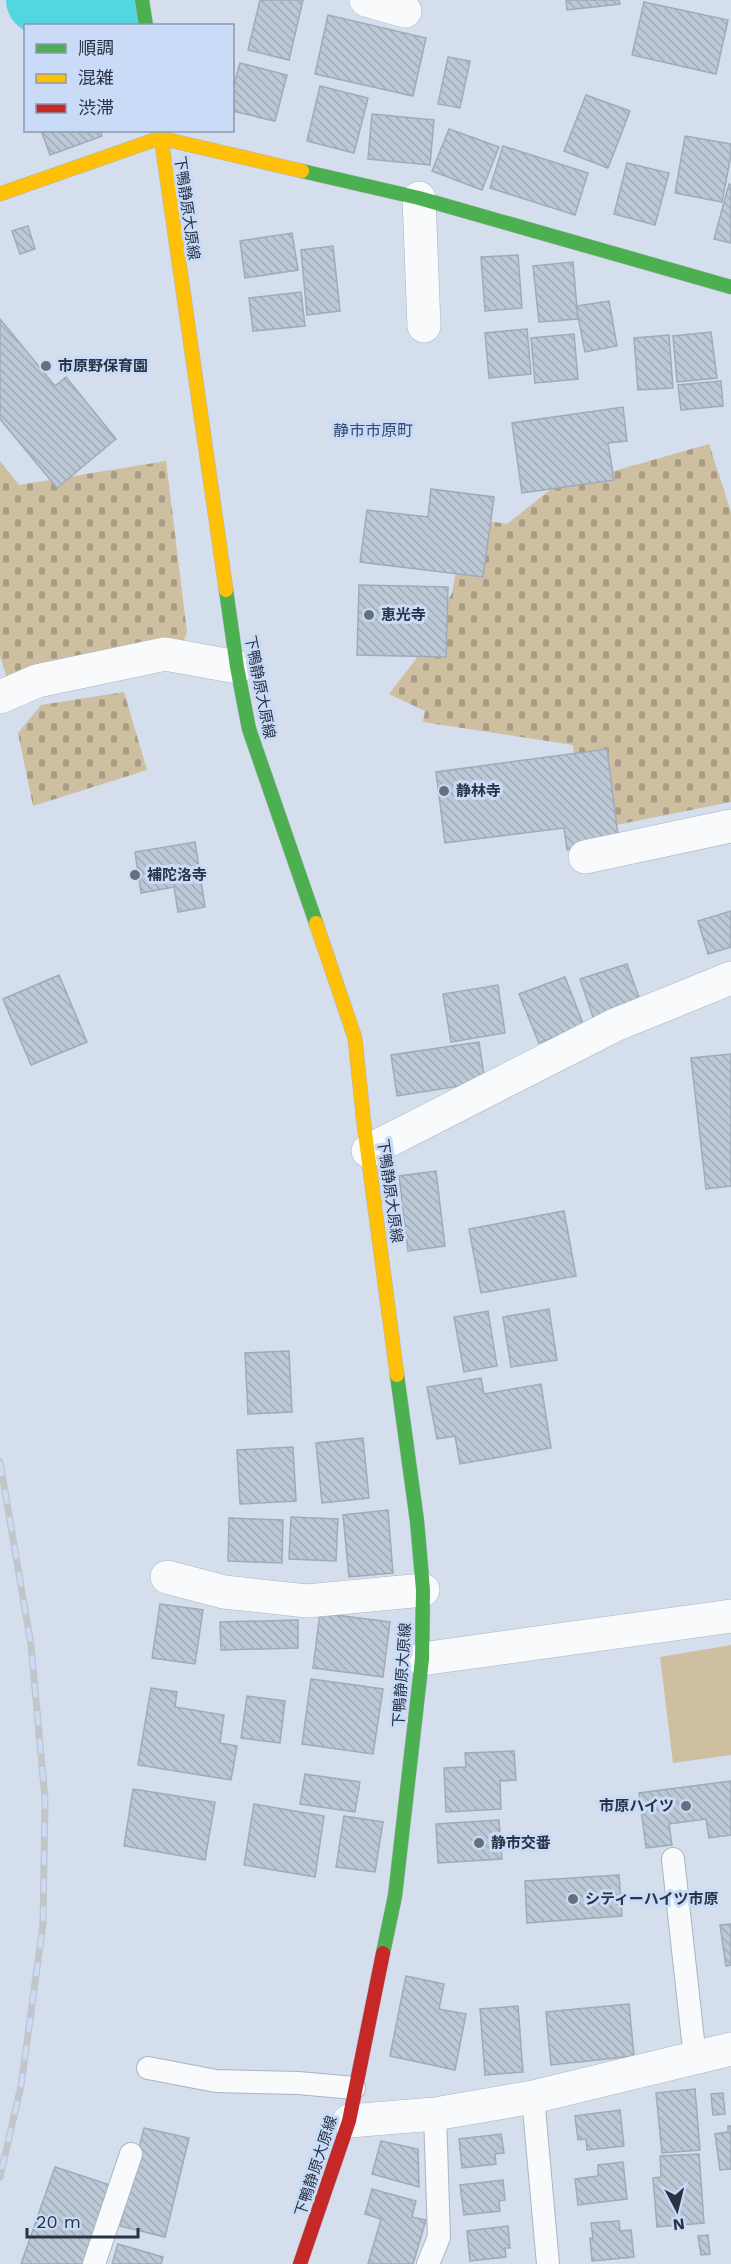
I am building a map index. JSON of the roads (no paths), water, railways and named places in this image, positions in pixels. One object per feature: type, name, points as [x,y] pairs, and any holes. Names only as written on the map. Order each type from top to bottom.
[{"type":"main road","points":[[142,0],[146,24]]},
{"type":"main road","points":[[0,194],[160,134],[420,198],[731,286]]},
{"type":"main road","name":"下鴨静原大原線","points":[[160,134],[237,667],[249,729],[355,1038],[417,1521],[423,1590],[422,1659],[395,1896],[349,2121],[300,2264]]},
{"type":"street","points":[[366,0],[405,11]]},
{"type":"street","points":[[420,198],[424,326]]},
{"type":"street","points":[[0,697],[37,681],[165,654],[237,667]]},
{"type":"street","points":[[585,857],[731,826]]},
{"type":"street","points":[[368,1151],[615,1025],[731,978]]},
{"type":"street","points":[[167,1577],[224,1592],[307,1601],[423,1590]]},
{"type":"street","points":[[422,1659],[731,1616]]},
{"type":"street","points":[[349,2121],[435,2114],[533,2097],[731,2049]]},
{"type":"lane","points":[[674,1859],[695,2058]]},
{"type":"lane","points":[[148,2068],[216,2081],[298,2083],[354,2088]]},
{"type":"lane","points":[[533,2097],[548,2264]]},
{"type":"lane","points":[[428,2264],[439,2237],[435,2114]]},
{"type":"lane","points":[[94,2264],[131,2154]]},
{"type":"waterway","points":[[40,0],[70,14],[115,15]]},
{"type":"railway","points":[[0,1462],[31,1645],[45,1799],[43,1924],[21,2086],[0,2177]]},
{"type":"place","name":"市原野保育園","points":[[46,366]]},
{"type":"place","name":"恵光寺","points":[[369,615]]},
{"type":"place","name":"静林寺","points":[[444,791]]},
{"type":"place","name":"補陀洛寺","points":[[135,875]]},
{"type":"place","name":"市原ハイツ","points":[[686,1806]]},
{"type":"place","name":"静市交番","points":[[479,1843]]},
{"type":"place","name":"シティーハイツ市原","points":[[573,1899]]},
{"type":"district","name":"静市市原町","points":[[373,430]]}]
